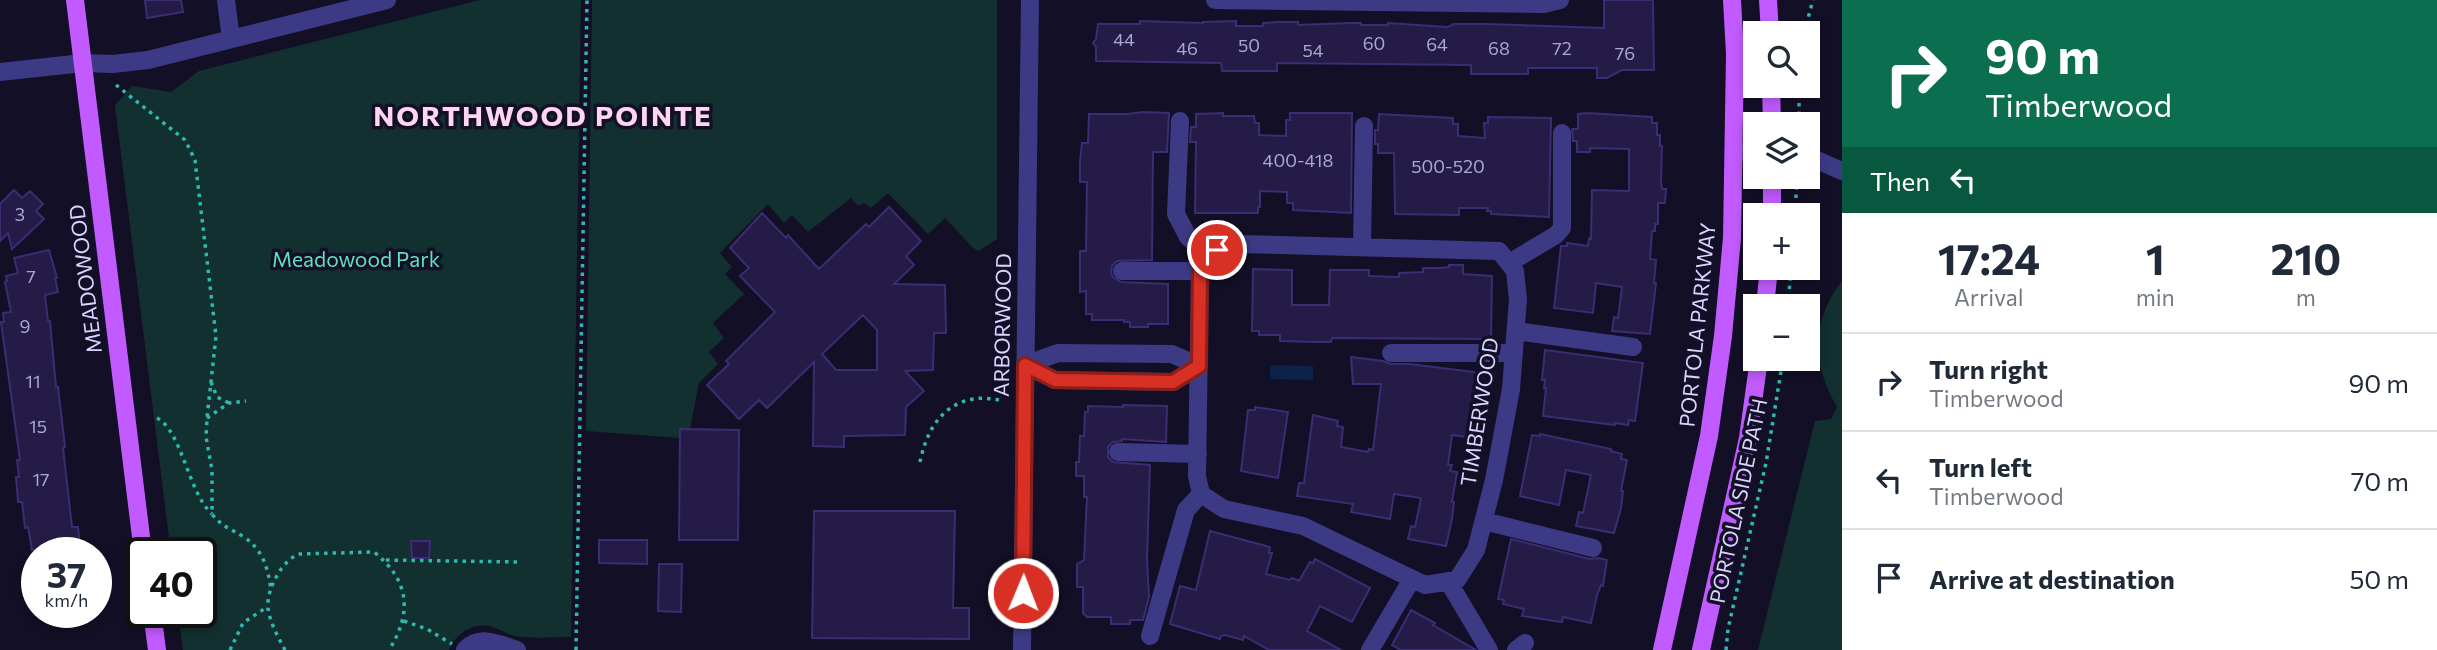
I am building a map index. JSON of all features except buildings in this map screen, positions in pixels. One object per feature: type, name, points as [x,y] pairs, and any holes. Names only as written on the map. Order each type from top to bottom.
[{"type":"main road","name":"MEADOWOOD","points":[[75,0],[141,537]]},
{"type":"main road","name":"PORTOLA PARKWAY","points":[[1661,650],[1709,436],[1723,336],[1731,250],[1735,152],[1732,0]]},
{"type":"main road","points":[[1768,0],[1769,21]]},
{"type":"main road","points":[[1701,650],[1748,438],[1757,371]]},
{"type":"main road","points":[[154,628],[157,650]]},
{"type":"street","points":[[226,0],[231,38]]},
{"type":"street","points":[[0,72],[83,63],[113,64],[148,60],[387,0]]},
{"type":"street","name":"ARBORWOOD","points":[[1022,650],[1030,0]]},
{"type":"street","points":[[1215,0],[1544,4],[1560,0]]},
{"type":"street","points":[[1180,121],[1176,214],[1205,264],[1199,366],[1197,476],[1201,494],[1224,509],[1303,526],[1425,585],[1448,582],[1489,650]]},
{"type":"street","points":[[1362,247],[1364,126]]},
{"type":"street","points":[[1122,271],[1205,264],[1217,250],[1241,244],[1499,251],[1509,263],[1556,235],[1562,228],[1562,133]]},
{"type":"street","points":[[1735,152],[1743,152]]},
{"type":"street","points":[[1820,161],[1842,171]]},
{"type":"street","name":"TIMBERWOOD","points":[[1448,582],[1457,580],[1476,550],[1511,389],[1518,299],[1515,271],[1509,263]]},
{"type":"street","points":[[1516,331],[1633,347]]},
{"type":"street","points":[[1025,365],[1058,353],[1172,354],[1199,366]]},
{"type":"street","points":[[1391,353],[1514,353]]},
{"type":"street","points":[[1025,365],[1055,380],[1173,382],[1199,366]]},
{"type":"street","points":[[1118,452],[1198,454]]},
{"type":"street","points":[[1150,636],[1186,510],[1201,494]]},
{"type":"street","points":[[1484,521],[1593,548]]},
{"type":"street","points":[[1370,650],[1412,579]]},
{"type":"street","points":[[459,647],[477,641],[488,641],[517,650]]},
{"type":"path","points":[[576,650],[587,0]]},
{"type":"path","points":[[1807,21],[1813,0]]},
{"type":"path","points":[[116,85],[185,141],[195,160],[216,336],[206,437],[212,470],[212,514]]},
{"type":"path","name":"PORTOLA SIDE PATH","points":[[1726,650],[1728,629],[1766,463],[1781,371]]},
{"type":"path","points":[[211,381],[217,397],[229,403]]},
{"type":"path","points":[[920,462],[924,441],[933,423],[957,405],[973,399],[1000,400]]},
{"type":"path","points":[[207,418],[229,403],[246,401]]},
{"type":"path","points":[[157,418],[166,426],[198,496],[226,528],[244,537],[259,550],[266,563],[271,590]]},
{"type":"path","points":[[285,650],[275,632],[267,607],[271,590],[286,562],[293,556],[313,553],[374,552],[393,569],[403,593],[404,621],[390,650]]},
{"type":"path","points":[[384,560],[520,562]]},
{"type":"path","points":[[230,650],[243,623],[267,607]]},
{"type":"path","points":[[404,621],[427,629],[459,647]]},
{"type":"green space","name":"Meadowood Park","points":[[480,0],[581,0],[571,637],[522,637],[492,627],[476,626],[464,631],[449,650],[183,650],[180,628],[217,628],[217,537],[169,537],[115,105],[132,86],[171,92],[199,71]]},
{"type":"green space","points":[[592,0],[997,0],[997,239],[979,251],[945,218],[928,234],[888,193],[871,208],[864,203],[858,206],[851,198],[808,232],[792,215],[784,223],[768,204],[720,253],[732,267],[725,274],[744,294],[713,323],[724,338],[709,352],[718,364],[699,383],[690,429],[680,438],[586,431]]},
{"type":"green space","points":[[1842,281],[1842,650],[1758,650],[1815,421],[1831,419],[1837,407],[1828,391],[1820,363],[1820,327],[1832,296]]},
{"type":"water","points":[[1270,365],[1313,366],[1313,380],[1270,379]]},
{"type":"district","name":"NORTHWOOD POINTE","points":[[543,116]]},
{"type":"route","points":[[1023,593],[1025,365],[1055,380],[1173,382],[1199,366],[1200,271],[1217,250]]}]
